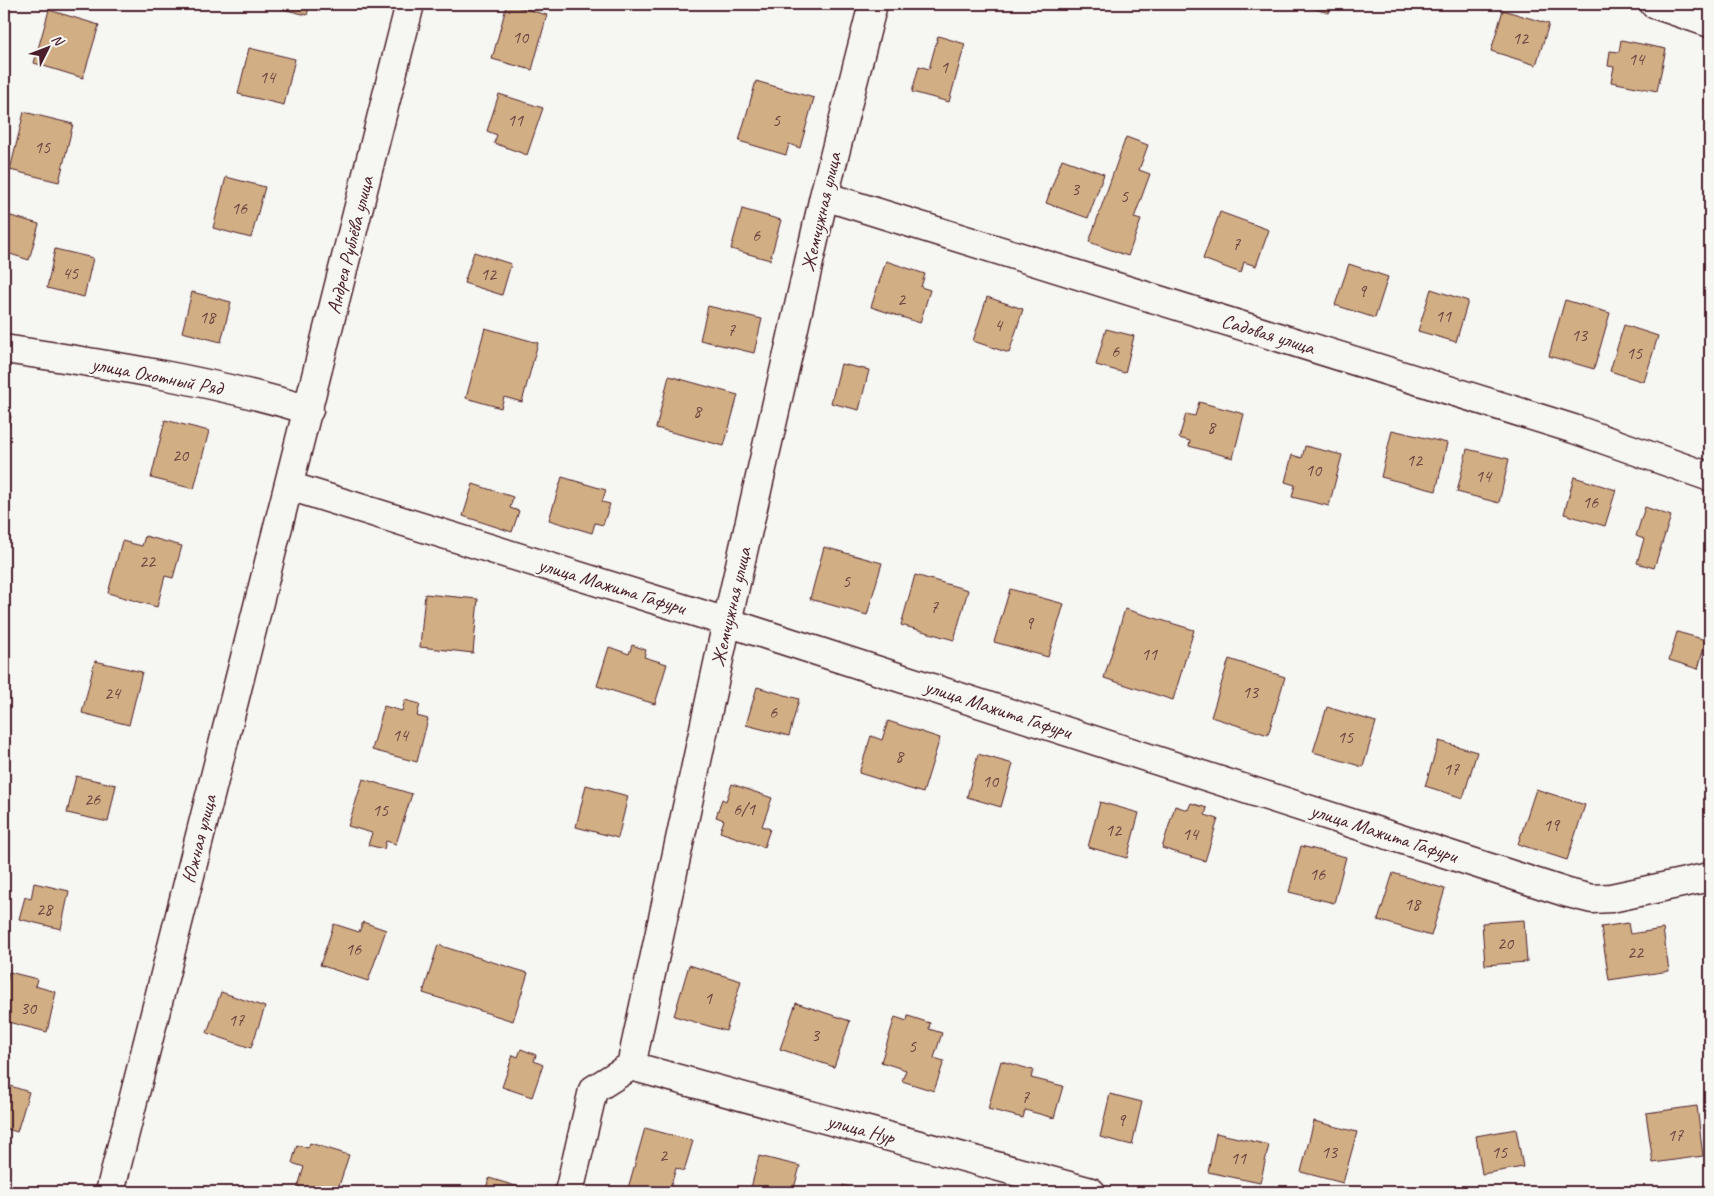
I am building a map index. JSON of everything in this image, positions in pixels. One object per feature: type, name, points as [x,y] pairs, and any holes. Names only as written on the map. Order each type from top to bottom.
[{"type":"street","name":"Андрея Рублёва улица","points":[[288,486],[410,4]]},
{"type":"street","name":"Жемчужная улица","points":[[631,1066],[727,622],[824,196],[873,4]]},
{"type":"street","points":[[1654,4],[1710,23]]},
{"type":"street","name":"Садовая улица","points":[[824,196],[1555,423],[1710,477]]},
{"type":"street","name":"улица Охотный Ряд","points":[[4,349],[127,368],[282,402],[308,410]]},
{"type":"street","name":"улица Мажита Гафури","points":[[288,486],[727,622],[1576,895],[1592,899],[1611,898],[1710,877]]},
{"type":"street","name":"Южная улица","points":[[110,1192],[288,486]]},
{"type":"street","points":[[569,1192],[593,1090],[631,1066]]},
{"type":"street","name":"улица Нур","points":[[631,1066],[1090,1192]]},
{"type":"building","points":[[262,4],[310,4],[307,15]]},
{"type":"building","points":[[507,4],[547,15],[532,70],[492,59]]},
{"type":"building","points":[[1298,4],[1332,4],[1329,13]]},
{"type":"building","points":[[49,10],[99,25],[83,78],[34,63]]},
{"type":"building","points":[[1503,10],[1549,24],[1536,65],[1491,51]]},
{"type":"building","points":[[938,36],[965,44],[949,102],[912,92],[919,66],[929,69]]},
{"type":"building","points":[[1621,40],[1666,49],[1657,91],[1611,82],[1614,67],[1608,66],[1610,51],[1619,52]]},
{"type":"building","points":[[249,48],[295,59],[284,105],[238,94]]},
{"type":"building","points":[[756,81],[814,98],[800,148],[789,144],[786,155],[739,141]]},
{"type":"building","points":[[1710,82],[1710,105],[1705,103]]},
{"type":"building","points":[[499,94],[543,108],[527,155],[494,143],[497,135],[487,131]]},
{"type":"building","points":[[24,112],[73,124],[59,182],[10,170]]},
{"type":"building","points":[[1126,137],[1148,145],[1139,170],[1150,174],[1134,218],[1141,220],[1128,256],[1089,242]]},
{"type":"building","points":[[1062,159],[1104,174],[1088,218],[1046,203]]},
{"type":"building","points":[[226,177],[265,187],[251,238],[213,228]]},
{"type":"building","points":[[742,209],[781,220],[770,260],[731,249]]},
{"type":"building","points":[[1220,212],[1269,230],[1256,266],[1244,262],[1241,273],[1203,259]]},
{"type":"building","points":[[4,214],[39,224],[29,260],[4,252]]},
{"type":"building","points":[[55,249],[93,258],[84,297],[47,288]]},
{"type":"building","points":[[474,252],[511,264],[502,295],[464,283]]},
{"type":"building","points":[[886,261],[925,274],[921,287],[930,290],[920,323],[871,307]]},
{"type":"building","points":[[1349,264],[1388,277],[1375,318],[1335,305]]},
{"type":"building","points":[[1431,289],[1468,301],[1456,342],[1418,331]]},
{"type":"building","points":[[192,292],[231,302],[221,342],[182,332]]},
{"type":"building","points":[[987,297],[1023,309],[1009,353],[973,341]]},
{"type":"building","points":[[1565,300],[1610,313],[1594,369],[1549,356]]},
{"type":"building","points":[[708,306],[762,319],[754,353],[700,340]]},
{"type":"building","points":[[1624,325],[1658,336],[1644,382],[1610,371]]},
{"type":"building","points":[[485,328],[538,343],[522,402],[504,397],[501,408],[466,398]]},
{"type":"building","points":[[1106,329],[1134,336],[1125,373],[1096,365]]},
{"type":"building","points":[[841,364],[869,370],[859,410],[831,403]]},
{"type":"building","points":[[669,376],[738,395],[724,446],[656,428]]},
{"type":"building","points":[[1199,402],[1244,414],[1233,458],[1189,446],[1190,441],[1179,438],[1186,414],[1195,416]]},
{"type":"building","points":[[4,414],[11,416],[4,446]]},
{"type":"building","points":[[165,420],[209,431],[194,489],[151,478]]},
{"type":"building","points":[[1392,430],[1447,443],[1436,491],[1381,477]]},
{"type":"building","points":[[1305,446],[1342,455],[1329,506],[1292,497],[1295,485],[1285,482],[1292,455],[1302,458]]},
{"type":"building","points":[[1467,449],[1509,459],[1499,503],[1457,492]]},
{"type":"building","points":[[562,477],[606,490],[602,502],[610,504],[603,525],[595,523],[592,533],[549,520]]},
{"type":"building","points":[[1574,477],[1616,490],[1605,526],[1564,514]]},
{"type":"building","points":[[473,484],[513,497],[510,508],[519,511],[512,532],[463,516]]},
{"type":"building","points":[[1645,507],[1671,516],[1654,568],[1637,563],[1644,539],[1636,536]]},
{"type":"building","points":[[145,536],[182,546],[173,578],[165,576],[157,607],[108,593],[122,541],[142,546]]},
{"type":"building","points":[[824,547],[882,563],[867,615],[810,599]]},
{"type":"building","points":[[915,575],[968,590],[954,640],[901,625]]},
{"type":"building","points":[[1010,589],[1064,604],[1048,657],[994,642]]},
{"type":"building","points":[[425,594],[478,599],[473,653],[420,647]]},
{"type":"building","points":[[1125,609],[1194,630],[1173,700],[1104,678]]},
{"type":"building","points":[[1677,632],[1706,640],[1698,669],[1669,660]]},
{"type":"building","points":[[632,645],[646,650],[644,657],[667,664],[655,704],[597,686],[609,647],[629,654]]},
{"type":"building","points":[[1229,659],[1285,677],[1268,735],[1211,717]]},
{"type":"building","points":[[95,661],[142,672],[129,725],[82,713]]},
{"type":"building","points":[[757,687],[799,699],[789,736],[746,725]]},
{"type":"building","points":[[405,700],[420,704],[417,716],[428,719],[417,762],[372,750],[384,706],[402,711]]},
{"type":"building","points":[[1327,707],[1376,722],[1363,767],[1313,752]]},
{"type":"building","points":[[888,721],[940,738],[923,793],[859,773],[871,736],[882,740]]},
{"type":"building","points":[[1439,741],[1477,752],[1463,798],[1425,786]]},
{"type":"building","points":[[978,754],[1013,764],[1001,807],[967,797]]},
{"type":"building","points":[[76,776],[116,785],[108,822],[67,813]]},
{"type":"building","points":[[363,779],[412,794],[396,844],[386,841],[384,849],[368,845],[372,833],[348,826]]},
{"type":"building","points":[[732,784],[772,798],[762,826],[770,829],[764,847],[720,832],[724,820],[716,817],[722,799],[726,801]]},
{"type":"building","points":[[586,785],[628,796],[618,838],[576,827]]},
{"type":"building","points":[[1536,789],[1585,805],[1567,860],[1518,844]]},
{"type":"building","points":[[1100,802],[1139,813],[1127,858],[1088,847]]},
{"type":"building","points":[[1191,803],[1207,808],[1205,815],[1218,819],[1205,861],[1162,848],[1175,806],[1188,810]]},
{"type":"building","points":[[1301,846],[1346,857],[1334,903],[1289,892]]},
{"type":"building","points":[[1393,873],[1445,889],[1431,936],[1378,920]]},
{"type":"building","points":[[34,883],[69,891],[61,929],[19,919],[25,897],[31,899]]},
{"type":"building","points":[[1524,920],[1527,962],[1485,965],[1482,923]]},
{"type":"building","points":[[363,922],[386,930],[368,981],[320,965],[334,924],[359,932]]},
{"type":"building","points":[[1628,923],[1630,934],[1663,929],[1669,971],[1609,980],[1601,927]]},
{"type":"building","points":[[438,945],[528,973],[513,1021],[423,993]]},
{"type":"building","points":[[689,965],[741,981],[726,1031],[674,1016]]},
{"type":"building","points":[[9,972],[37,979],[35,986],[56,992],[47,1032],[4,1021],[4,994]]},
{"type":"building","points":[[221,992],[265,1007],[251,1048],[207,1033]]},
{"type":"building","points":[[796,1003],[850,1021],[834,1067],[780,1049]]},
{"type":"building","points":[[908,1016],[930,1023],[929,1029],[942,1033],[934,1058],[944,1061],[934,1091],[902,1081],[906,1070],[881,1062],[895,1017],[907,1021]]},
{"type":"building","points":[[521,1049],[536,1055],[534,1061],[543,1065],[532,1097],[502,1087],[513,1055],[518,1057]]},
{"type":"building","points":[[1001,1061],[1033,1070],[1031,1078],[1063,1086],[1054,1118],[1025,1110],[1023,1118],[988,1109]]},
{"type":"building","points":[[4,1084],[29,1092],[17,1132],[4,1128]]},
{"type":"building","points":[[1110,1094],[1142,1102],[1132,1145],[1100,1137]]},
{"type":"building","points":[[1697,1106],[1703,1156],[1653,1163],[1646,1113]]},
{"type":"building","points":[[1314,1121],[1357,1132],[1343,1183],[1301,1172]]},
{"type":"building","points":[[645,1128],[693,1141],[684,1171],[676,1168],[669,1192],[627,1192]]},
{"type":"building","points":[[1516,1129],[1523,1167],[1482,1174],[1476,1136]]},
{"type":"building","points":[[1216,1133],[1269,1145],[1260,1183],[1208,1172]]},
{"type":"building","points":[[310,1143],[349,1155],[337,1192],[304,1192],[297,1190],[304,1167],[292,1163],[297,1145],[308,1148]]},
{"type":"building","points":[[759,1156],[800,1166],[793,1192],[750,1192]]},
{"type":"building","points":[[489,1178],[529,1190],[528,1192],[485,1192]]},
{"type":"building","points":[[843,1185],[865,1192],[841,1192]]}]
